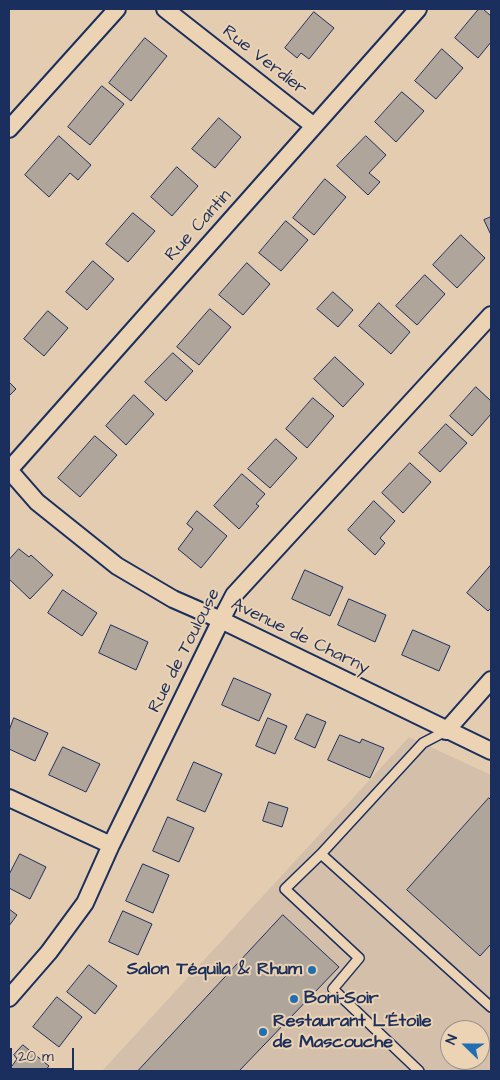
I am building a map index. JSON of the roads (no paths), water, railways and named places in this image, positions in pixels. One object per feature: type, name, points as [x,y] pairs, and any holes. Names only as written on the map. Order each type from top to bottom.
[{"type":"street","points":[[9,129],[117,9]]},
{"type":"street","name":"Rue Verdier","points":[[165,9],[314,126]]},
{"type":"street","name":"Rue Cantin","points":[[9,470],[418,9]]},
{"type":"street","name":"Rue de Toulouse","points":[[9,998],[48,952],[85,903],[220,620],[234,595],[491,315]]},
{"type":"street","name":"Avenue de Charny","points":[[9,470],[37,502],[117,566],[173,599],[491,751]]},
{"type":"street","points":[[446,731],[491,680]]},
{"type":"street","points":[[9,798],[111,846]]},
{"type":"lane","points":[[419,1071],[333,989],[359,958],[284,889],[321,854],[423,743],[446,731]]},
{"type":"lane","points":[[321,854],[491,1007]]},
{"type":"place","name":"Salon Téquila & Rhum","points":[[312,970]]},
{"type":"place","name":"Boni-Soir","points":[[294,999]]},
{"type":"place","name":"Restaurant L'Étoile de Mascouche","points":[[263,1032]]}]
